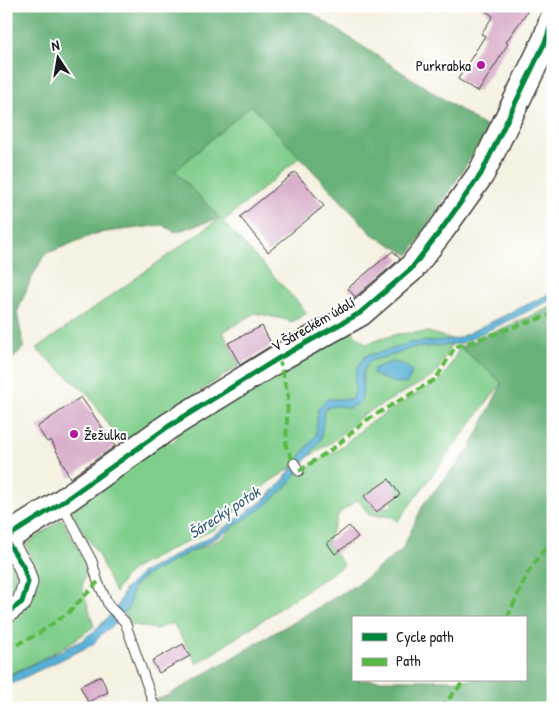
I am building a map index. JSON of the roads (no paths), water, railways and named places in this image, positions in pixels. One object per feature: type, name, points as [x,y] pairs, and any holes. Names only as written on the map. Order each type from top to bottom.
[{"type":"street","name":"V Šáreckém údolí","points":[[6,614],[22,602],[28,582],[23,566],[6,539],[61,503],[169,426],[280,358],[360,313],[411,269],[481,174],[546,40],[553,19]]},
{"type":"lane","points":[[294,463],[299,471]]},
{"type":"lane","points":[[61,503],[92,561],[98,582],[109,606],[125,622],[154,705]]},
{"type":"water","points":[[553,290],[553,298],[547,302],[460,344],[411,348],[397,354],[369,361],[363,372],[362,399],[349,408],[340,406],[328,407],[324,412],[321,439],[290,483],[269,503],[220,536],[143,577],[133,587],[129,607],[115,624],[92,645],[6,686],[6,677],[81,641],[98,628],[117,607],[125,589],[141,573],[217,533],[267,498],[284,479],[316,435],[318,409],[327,399],[352,399],[355,391],[357,368],[365,356],[409,343],[456,339],[545,296]]},
{"type":"water","points":[[392,362],[403,365],[412,372],[408,382],[405,384],[392,382],[372,373],[375,368]]},
{"type":"place","name":"Purkrabka","points":[[481,65]]},
{"type":"place","name":"Žežulka","points":[[74,434]]},
{"type":"water label","name":"Šárecký potok","points":[[224,512]]}]
